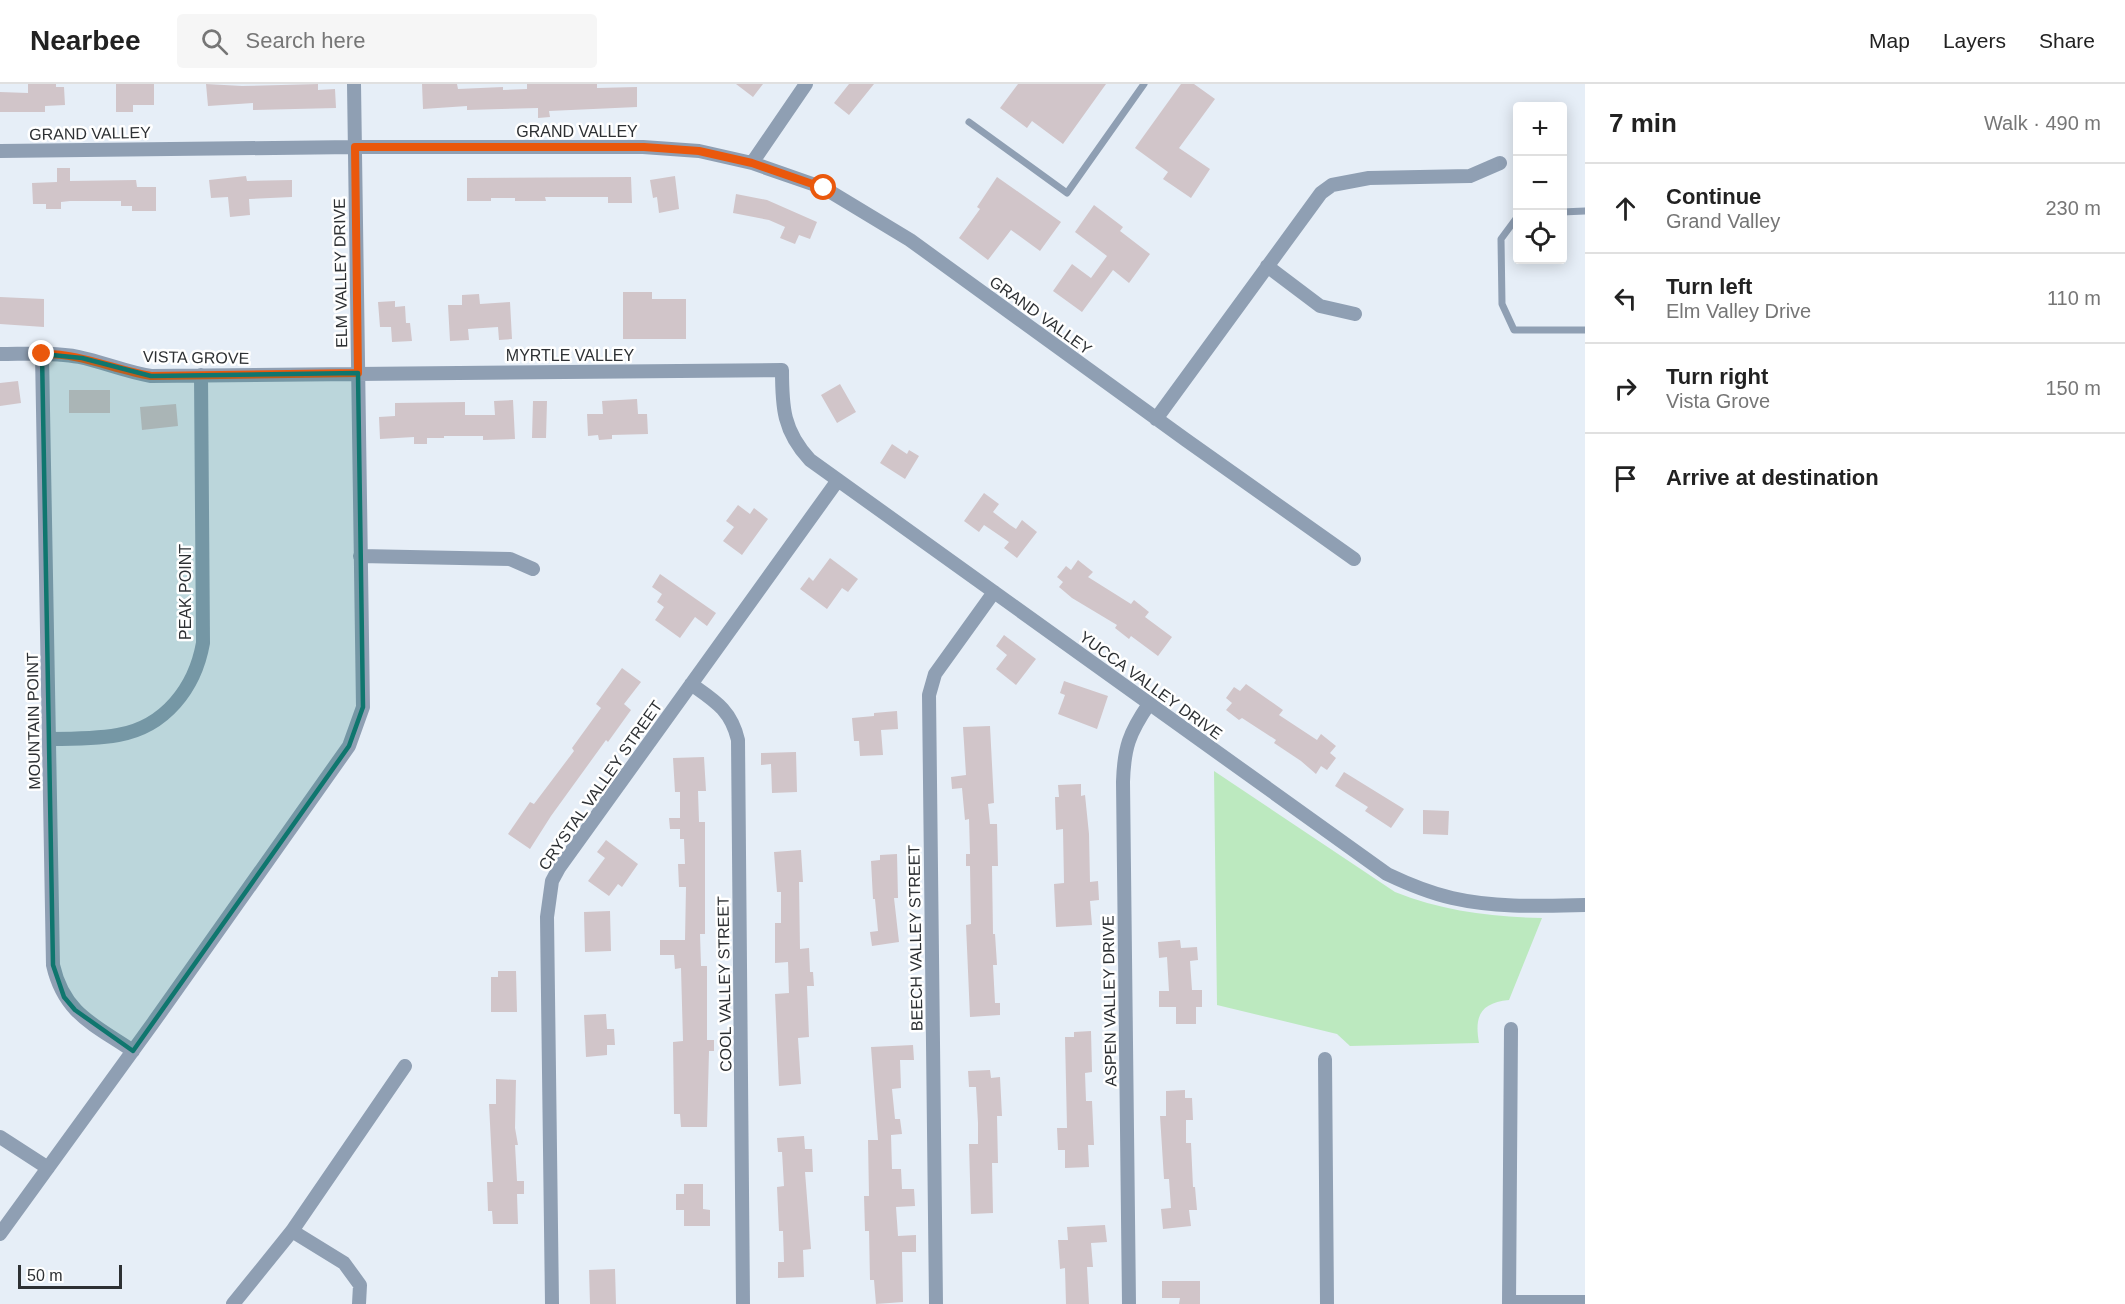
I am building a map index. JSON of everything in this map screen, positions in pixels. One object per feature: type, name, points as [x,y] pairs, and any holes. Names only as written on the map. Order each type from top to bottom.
[{"type":"street","name":"ELM VALLEY DRIVE","points":[[0,1234],[349,746],[363,707],[354,84]]},
{"type":"street","points":[[752,163],[807,84]]},
{"type":"street","name":"GRAND VALLEY","points":[[0,151],[644,147],[699,151],[752,163],[824,188],[910,240],[1156,419],[1354,559]]},
{"type":"street","points":[[1156,419],[1321,193],[1332,185],[1369,178],[1470,176],[1500,163]]},
{"type":"street","points":[[1267,266],[1320,306],[1355,314]]},
{"type":"street","name":"VISTA GROVE","points":[[0,354],[57,354],[82,358],[151,376],[358,373]]},
{"type":"street","name":"MOUNTAIN POINT","points":[[42,354],[53,965],[64,997],[75,1010],[133,1051]]},
{"type":"street","name":"MYRTLE VALLEY","points":[[358,373],[782,370]]},
{"type":"street","name":"YUCCA VALLEY DRIVE","points":[[782,370],[782,401],[785,419],[799,448],[810,460],[1358,854],[1396,878],[1450,898],[1488,904],[1526,906],[1585,905]]},
{"type":"street","name":"PEAK POINT","points":[[50,739],[101,738],[135,730],[166,712],[177,702],[195,671],[203,643],[201,375]]},
{"type":"street","name":"CRYSTAL VALLEY STREET","points":[[552,1304],[547,917],[552,881],[559,868],[838,480]]},
{"type":"street","points":[[360,556],[510,559],[533,569]]},
{"type":"street","name":"BEECH VALLEY STREET","points":[[936,1304],[929,695],[936,674],[994,592]]},
{"type":"street","name":"COOL VALLEY STREET","points":[[691,684],[722,707],[730,717],[738,740],[743,1304]]},
{"type":"street","name":"ASPEN VALLEY DRIVE","points":[[1129,1304],[1123,782],[1128,742],[1133,726],[1149,704]]},
{"type":"street","points":[[1511,1029],[1509,1303],[1585,1302]]},
{"type":"street","points":[[1325,1059],[1327,1304]]},
{"type":"street","points":[[233,1304],[292,1231],[405,1066]]},
{"type":"street","points":[[0,1137],[48,1168]]},
{"type":"street","points":[[292,1231],[344,1263],[360,1285],[359,1304]]},
{"type":"lane","points":[[969,122],[1067,193],[1144,84]]},
{"type":"lane","points":[[1567,212],[1585,211]]},
{"type":"lane","points":[[1513,223],[1502,239],[1502,304],[1514,330],[1585,330]]},
{"type":"highlighted area","points":[[42,354],[82,358],[151,376],[358,373],[363,707],[349,746],[133,1051],[75,1010],[64,997],[53,965]]},
{"type":"green space","points":[[1214,771],[1395,892],[1431,904],[1467,912],[1542,918],[1509,1000],[1492,1004],[1482,1012],[1478,1025],[1479,1043],[1350,1046],[1337,1034],[1217,1005]]},
{"type":"building","points":[[28,84],[56,84],[56,87],[64,87],[65,105],[45,106],[45,112],[0,112],[0,92],[28,93]]},
{"type":"building","points":[[116,84],[154,84],[154,105],[133,105],[133,112],[116,112]]},
{"type":"building","points":[[206,84],[242,86],[318,84],[318,90],[335,89],[336,108],[253,110],[253,103],[208,106]]},
{"type":"building","points":[[422,84],[457,84],[458,89],[503,87],[503,90],[527,89],[527,84],[597,84],[597,88],[637,87],[637,107],[549,111],[550,117],[538,118],[538,108],[467,110],[467,106],[423,109]]},
{"type":"building","points":[[736,84],[763,84],[753,97]]},
{"type":"building","points":[[849,84],[874,84],[849,115],[834,103]]},
{"type":"building","points":[[1018,84],[1106,84],[1063,144],[1032,121],[1027,128],[1000,108]]},
{"type":"building","points":[[1181,84],[1194,84],[1215,99],[1179,148],[1210,169],[1191,198],[1163,179],[1168,172],[1135,148]]},
{"type":"building","points":[[57,168],[70,168],[70,181],[136,180],[137,187],[156,187],[156,211],[132,211],[132,206],[121,206],[121,201],[61,202],[61,209],[46,209],[46,204],[33,204],[32,183],[57,182]]},
{"type":"building","points":[[246,176],[247,181],[292,180],[292,197],[249,199],[250,215],[230,217],[228,197],[211,198],[209,180]]},
{"type":"building","points":[[675,176],[679,209],[659,213],[657,197],[653,198],[650,180]]},
{"type":"building","points":[[631,177],[632,203],[608,203],[608,197],[545,197],[546,201],[491,198],[491,201],[467,201],[467,178]]},
{"type":"building","points":[[997,177],[1061,222],[1040,251],[1011,230],[988,260],[959,238],[980,209],[977,207]]},
{"type":"building","points":[[736,194],[767,200],[817,222],[810,239],[799,235],[795,244],[780,238],[785,227],[769,220],[733,213]]},
{"type":"building","points":[[1094,205],[1123,227],[1120,231],[1150,254],[1129,283],[1113,270],[1082,312],[1053,291],[1072,264],[1091,278],[1107,256],[1075,232]]},
{"type":"building","points":[[623,292],[652,292],[652,299],[686,299],[686,339],[623,339]]},
{"type":"building","points":[[479,294],[480,304],[510,302],[512,339],[499,340],[498,327],[468,329],[469,340],[450,341],[448,305],[462,305],[462,295]]},
{"type":"building","points":[[0,297],[44,299],[44,327],[0,324]]},
{"type":"building","points":[[395,301],[395,307],[405,306],[406,323],[410,323],[412,341],[392,342],[391,327],[380,327],[378,302]]},
{"type":"building","points":[[18,381],[21,403],[0,406],[0,383]]},
{"type":"building","points":[[840,384],[856,412],[837,423],[821,395]]},
{"type":"building","points":[[69,390],[110,390],[110,413],[69,413]]},
{"type":"building","points":[[637,399],[638,414],[647,414],[648,434],[612,435],[612,439],[599,440],[598,435],[588,436],[587,414],[603,414],[602,401]]},
{"type":"building","points":[[513,400],[515,439],[483,440],[483,436],[444,436],[444,438],[427,438],[427,444],[414,444],[414,437],[380,439],[379,417],[395,416],[395,403],[465,402],[465,415],[495,415],[494,401]]},
{"type":"building","points":[[533,401],[547,401],[546,438],[532,438]]},
{"type":"building","points":[[176,404],[178,426],[142,430],[140,407]]},
{"type":"building","points":[[892,444],[907,454],[909,450],[919,456],[905,479],[880,463]]},
{"type":"building","points":[[984,493],[999,504],[993,512],[1010,525],[1016,529],[1022,520],[1037,532],[1017,558],[1004,548],[1009,542],[984,525],[979,532],[964,521]]},
{"type":"building","points":[[738,505],[750,514],[754,508],[768,519],[742,555],[723,541],[734,527],[726,521]]},
{"type":"building","points":[[830,558],[858,579],[848,592],[842,588],[827,609],[800,589],[809,577],[813,581]]},
{"type":"building","points":[[1078,560],[1093,572],[1088,577],[1131,604],[1134,600],[1149,612],[1145,617],[1172,637],[1158,656],[1131,636],[1129,639],[1115,628],[1117,625],[1072,598],[1059,587],[1063,582],[1057,577],[1066,566],[1071,570]]},
{"type":"building","points":[[660,574],[716,613],[707,626],[695,617],[680,638],[655,620],[664,607],[657,602],[662,594],[652,587]]},
{"type":"building","points":[[1004,635],[1036,659],[1016,685],[996,669],[1007,655],[996,646]]},
{"type":"building","points":[[622,668],[641,682],[624,704],[631,710],[608,742],[606,740],[530,849],[508,834],[530,802],[534,804],[574,751],[572,748],[601,708],[596,704]]},
{"type":"building","points":[[1064,681],[1108,696],[1097,729],[1058,714],[1065,695],[1060,693]]},
{"type":"building","points":[[1246,684],[1283,710],[1279,715],[1317,740],[1321,734],[1336,746],[1330,753],[1336,758],[1327,770],[1321,766],[1316,774],[1274,743],[1276,740],[1242,718],[1239,720],[1226,710],[1232,703],[1226,698],[1234,687],[1240,691]]},
{"type":"building","points":[[897,711],[898,729],[881,730],[883,755],[860,756],[859,741],[854,741],[852,718]]},
{"type":"building","points":[[990,726],[994,803],[988,804],[990,824],[997,824],[998,866],[992,866],[993,934],[995,934],[997,965],[993,965],[995,1003],[1000,1003],[1000,1015],[970,1017],[966,925],[971,924],[970,866],[966,866],[966,854],[970,854],[969,819],[965,820],[962,788],[952,789],[951,777],[966,775],[963,727]]},
{"type":"building","points":[[796,752],[797,792],[772,793],[771,764],[761,765],[761,753]]},
{"type":"building","points":[[704,757],[706,791],[698,791],[699,822],[705,822],[705,934],[700,934],[701,966],[707,966],[707,1040],[714,1040],[714,1051],[709,1051],[707,1127],[681,1127],[680,1114],[674,1114],[673,1042],[683,1041],[681,968],[675,969],[674,955],[660,955],[660,940],[685,940],[686,887],[679,887],[678,864],[685,864],[684,839],[680,839],[680,829],[670,829],[669,818],[680,818],[680,792],[675,792],[673,758]]},
{"type":"building","points":[[1344,772],[1404,809],[1391,828],[1365,811],[1368,807],[1335,786]]},
{"type":"building","points":[[1081,784],[1081,796],[1085,795],[1089,834],[1090,882],[1098,881],[1099,900],[1090,901],[1092,925],[1056,927],[1054,884],[1064,883],[1063,829],[1056,830],[1055,797],[1059,797],[1058,785]]},
{"type":"building","points":[[1423,810],[1449,811],[1448,835],[1423,834]]},
{"type":"building","points":[[606,840],[638,864],[622,887],[618,884],[609,896],[588,881],[605,858],[597,852]]},
{"type":"building","points":[[801,850],[803,882],[799,882],[800,949],[809,948],[810,972],[813,972],[814,986],[807,986],[809,1037],[798,1038],[801,1084],[779,1086],[775,994],[789,993],[788,962],[775,963],[775,923],[781,923],[781,892],[777,892],[774,852]]},
{"type":"building","points":[[897,854],[898,898],[894,898],[899,942],[872,946],[870,932],[878,931],[871,861],[880,860],[880,855]]},
{"type":"building","points":[[610,911],[611,951],[585,952],[584,912]]},
{"type":"building","points":[[1180,940],[1181,948],[1197,947],[1198,960],[1190,961],[1192,990],[1202,990],[1202,1007],[1196,1007],[1196,1024],[1176,1024],[1176,1007],[1159,1007],[1159,991],[1169,991],[1167,957],[1159,958],[1158,942]]},
{"type":"building","points":[[498,971],[516,971],[517,1012],[491,1012],[491,977],[498,977]]},
{"type":"building","points":[[606,1014],[607,1029],[614,1029],[615,1045],[607,1045],[607,1055],[586,1057],[584,1015]]},
{"type":"building","points":[[1091,1031],[1092,1072],[1085,1073],[1086,1101],[1092,1101],[1094,1145],[1088,1145],[1089,1167],[1065,1168],[1065,1150],[1058,1150],[1057,1128],[1067,1128],[1065,1037],[1074,1037],[1074,1032]]},
{"type":"building","points":[[913,1045],[914,1060],[900,1060],[901,1088],[892,1089],[895,1119],[900,1119],[902,1134],[891,1135],[892,1169],[901,1169],[902,1189],[914,1189],[915,1206],[896,1207],[898,1236],[916,1235],[916,1252],[902,1252],[903,1302],[876,1304],[874,1280],[870,1280],[869,1231],[865,1231],[864,1196],[869,1196],[868,1140],[878,1140],[871,1047]]},
{"type":"building","points":[[990,1070],[991,1078],[1000,1077],[1002,1116],[997,1116],[998,1163],[992,1163],[993,1213],[971,1214],[969,1144],[978,1144],[978,1123],[976,1087],[969,1087],[968,1071]]},
{"type":"building","points":[[496,1079],[516,1080],[517,1181],[524,1181],[524,1194],[517,1194],[518,1224],[493,1224],[492,1211],[488,1211],[487,1182],[493,1182],[489,1104],[496,1104]]},
{"type":"building","points":[[1185,1090],[1185,1098],[1192,1098],[1193,1120],[1186,1120],[1186,1143],[1191,1143],[1193,1187],[1195,1187],[1197,1210],[1189,1210],[1191,1226],[1163,1229],[1161,1209],[1171,1208],[1169,1179],[1164,1179],[1160,1116],[1166,1116],[1166,1091]]},
{"type":"building","points":[[804,1136],[805,1149],[812,1149],[813,1172],[805,1172],[811,1249],[803,1250],[804,1277],[778,1278],[778,1262],[784,1262],[783,1231],[779,1231],[777,1187],[784,1186],[782,1152],[778,1152],[777,1138]]},
{"type":"building","points":[[684,1184],[703,1184],[703,1209],[710,1210],[710,1226],[684,1226],[684,1210],[676,1210],[676,1194],[684,1194]]},
{"type":"building","points":[[1105,1225],[1107,1242],[1091,1243],[1093,1267],[1087,1267],[1089,1304],[1066,1304],[1065,1268],[1060,1269],[1058,1240],[1068,1240],[1067,1227]]},
{"type":"building","points":[[615,1269],[616,1304],[590,1304],[589,1270]]},
{"type":"building","points":[[1162,1281],[1200,1281],[1200,1304],[1179,1304],[1180,1298],[1162,1298]]},
{"type":"route","points":[[42,354],[82,358],[151,376],[358,373],[355,147],[644,147],[699,151],[752,163],[824,188]]}]
